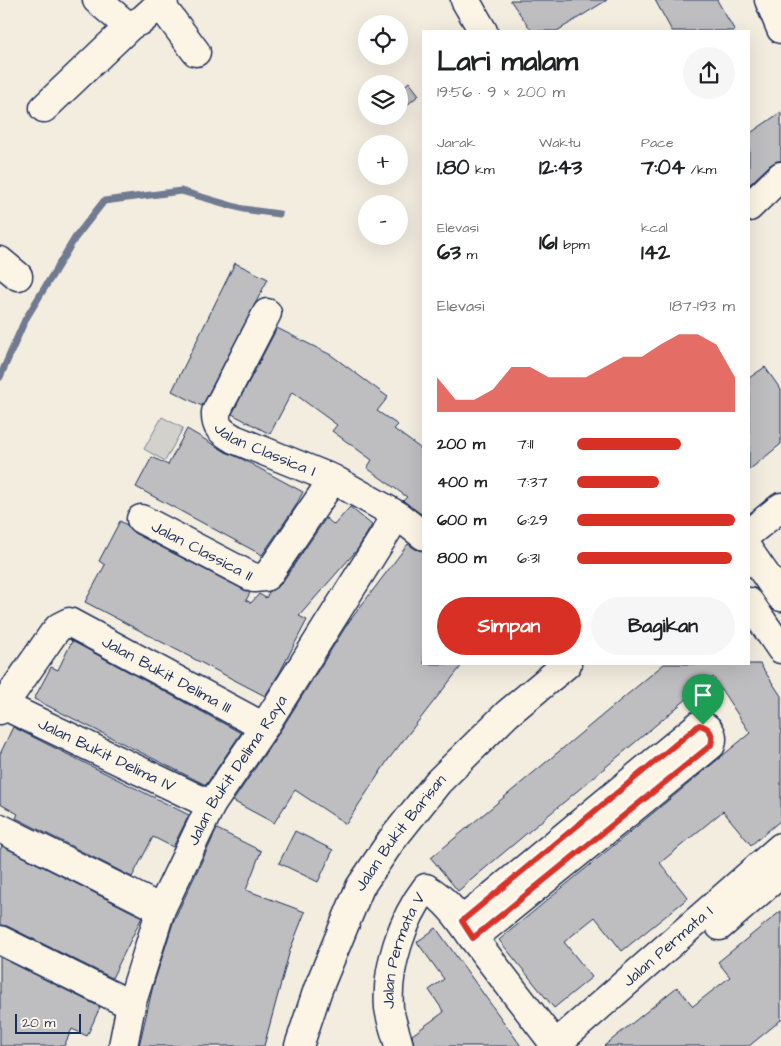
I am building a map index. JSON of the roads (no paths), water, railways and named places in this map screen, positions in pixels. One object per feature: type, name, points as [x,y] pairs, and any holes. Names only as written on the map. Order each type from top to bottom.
[{"type":"street","points":[[97,0],[123,22],[131,25]]},
{"type":"street","points":[[465,0],[482,30]]},
{"type":"street","points":[[768,0],[781,29]]},
{"type":"street","points":[[44,108],[131,25],[142,20],[162,2],[196,52]]},
{"type":"street","points":[[750,206],[781,176]]},
{"type":"street","name":"Jalan Classica I","points":[[267,313],[216,412],[216,421],[221,431],[234,439],[333,479],[397,515],[422,534]]},
{"type":"street","name":"Jalan Classica II","points":[[141,519],[254,578],[264,577],[268,575],[333,479]]},
{"type":"street","points":[[750,533],[781,507]]},
{"type":"street","name":"Jalan Bukit Delima Raya","points":[[123,1046],[131,1004],[161,909],[211,806],[264,727],[397,515]]},
{"type":"street","points":[[750,552],[781,597]]},
{"type":"street","points":[[750,603],[781,648]]},
{"type":"street","name":"Jalan Bukit Delima III","points":[[2,707],[53,634],[59,627],[69,622],[264,727]]},
{"type":"street","name":"Jalan Bukit Barisan","points":[[299,1046],[318,989],[360,887],[391,841],[438,782],[507,714],[564,665]]},
{"type":"street","name":"Jalan Bukit Delima IV","points":[[2,707],[211,806]]},
{"type":"street","points":[[0,828],[161,909]]},
{"type":"street","points":[[556,1045],[467,929],[590,829]]},
{"type":"street","name":"Jalan Permata I","points":[[582,1046],[781,847]]},
{"type":"street","name":"Jalan Permata I","points":[[556,1045],[781,873]]},
{"type":"street","name":"Jalan Permata V","points":[[399,1046],[390,1010],[389,987],[396,950],[409,913],[426,888],[438,895],[467,929]]},
{"type":"street","points":[[0,940],[131,1004]]},
{"type":"waterway","points":[[0,377],[25,320],[75,238],[104,201],[181,191],[243,209],[279,214]]}]
